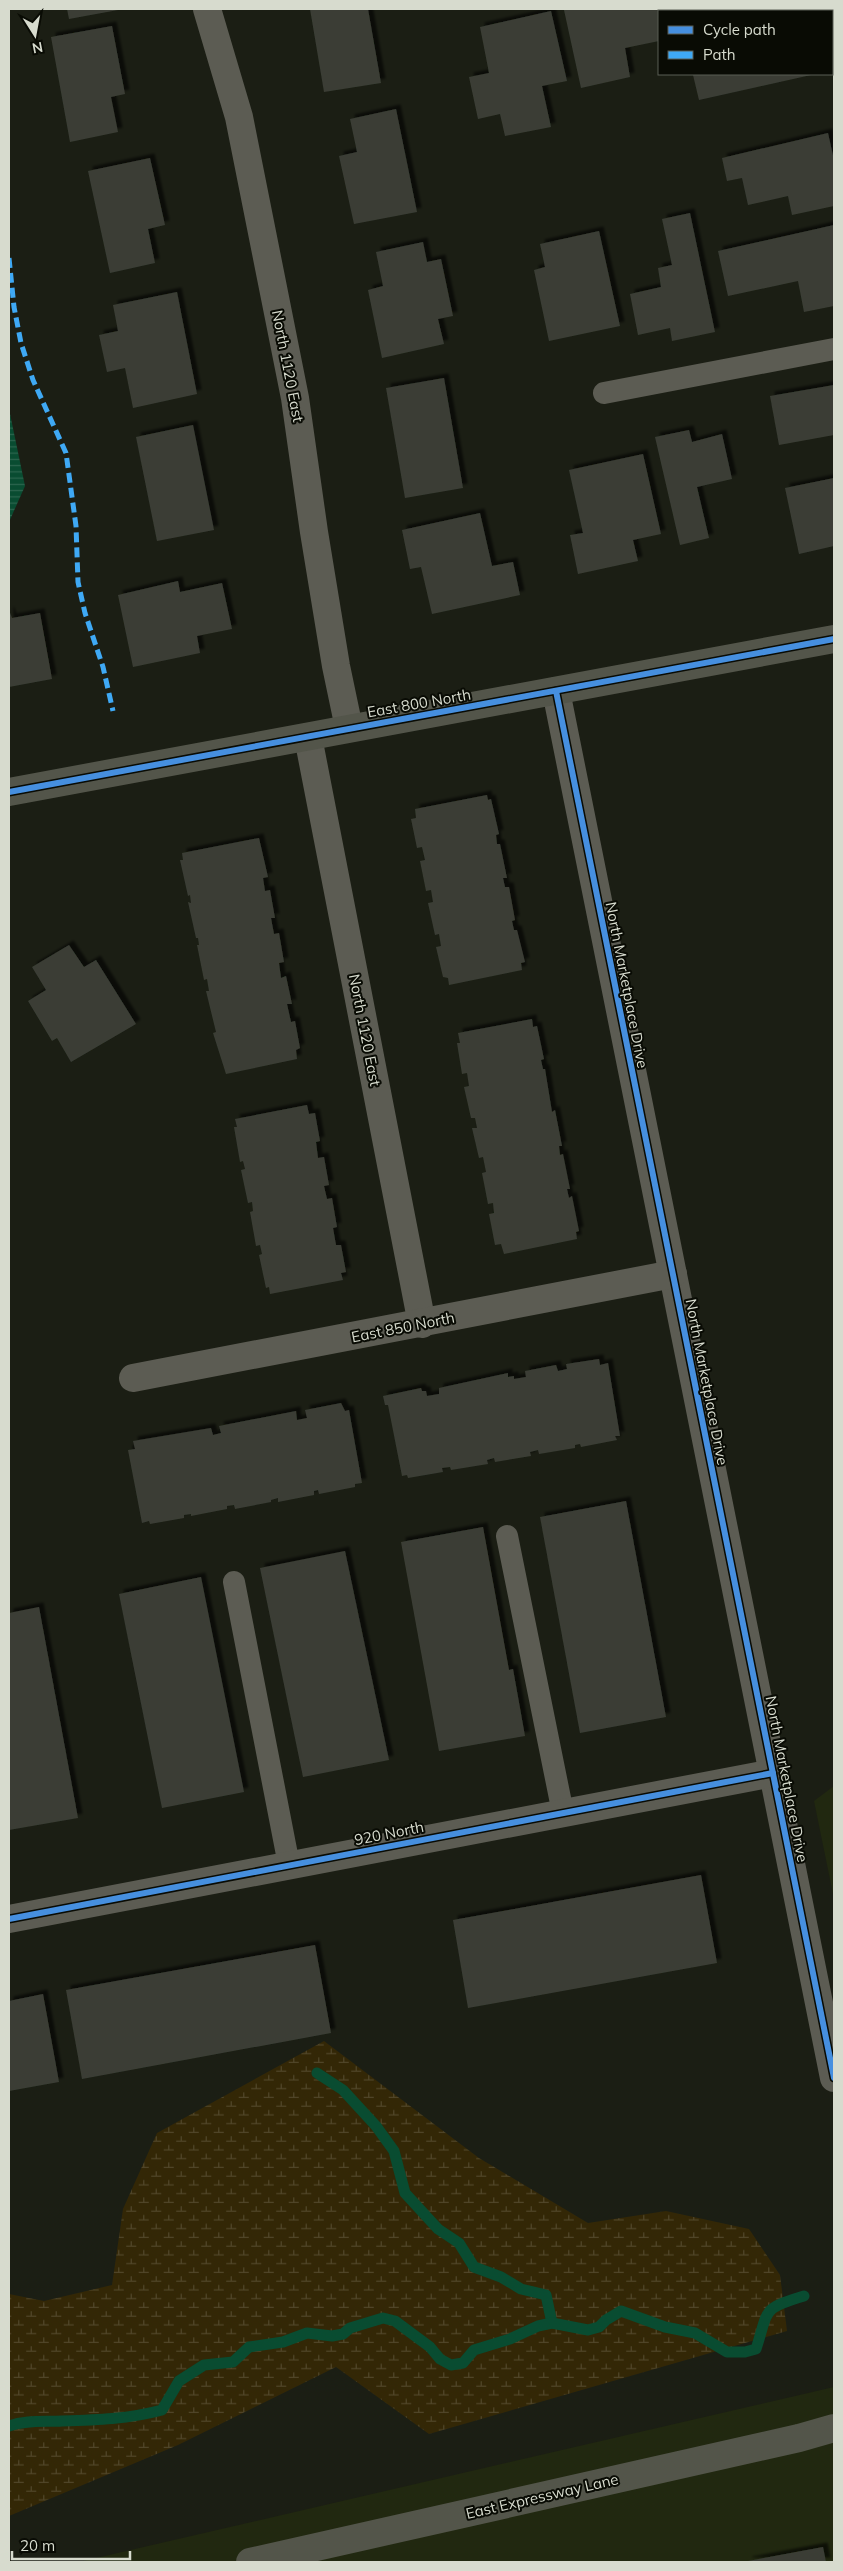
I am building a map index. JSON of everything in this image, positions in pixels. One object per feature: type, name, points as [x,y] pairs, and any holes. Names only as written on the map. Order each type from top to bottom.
[{"type":"street","name":"North 1120 East","points":[[206,9],[239,117],[295,398],[314,532],[336,666],[349,728]]},
{"type":"street","name":"East 800 North","points":[[9,792],[834,639]]},
{"type":"street","name":"North Marketplace Drive","points":[[556,691],[834,2078]]},
{"type":"street","name":"North 1120 East","points":[[308,737],[422,1324]]},
{"type":"street","name":"East 850 North","points":[[133,1378],[422,1324],[673,1274]]},
{"type":"street","name":"920 North","points":[[9,1919],[773,1773]]},
{"type":"street","name":"East Expressway Lane","points":[[250,2562],[800,2438],[834,2428]]},
{"type":"lane","points":[[604,393],[834,349]]},
{"type":"lane","points":[[507,1536],[563,1813]]},
{"type":"lane","points":[[234,1582],[289,1865]]},
{"type":"shaded area","points":[[9,409],[25,486],[9,522]]},
{"type":"shaded area","points":[[834,1786],[834,1899],[814,1801]]},
{"type":"shaded area","points":[[834,2387],[834,2562],[79,2562]]},
{"type":"green space","points":[[324,2041],[479,2158],[588,2223],[666,2211],[749,2229],[780,2275],[787,2331],[429,2434],[336,2367],[178,2445],[9,2516],[9,2294],[44,2301],[112,2285],[123,2209],[157,2133]]},
{"type":"building","points":[[67,9],[118,9],[118,10],[69,19]]},
{"type":"building","points":[[310,9],[368,9],[381,83],[324,92]]},
{"type":"building","points":[[659,9],[658,41],[625,48],[630,77],[581,88],[564,10]]},
{"type":"building","points":[[689,9],[800,10],[690,10]]},
{"type":"building","points":[[551,11],[567,81],[542,86],[551,127],[505,136],[500,114],[478,119],[469,77],[489,73],[480,27]]},
{"type":"building","points":[[112,26],[125,94],[111,97],[118,132],[70,142],[51,37]]},
{"type":"building","points":[[693,75],[811,75],[699,100]]},
{"type":"building","points":[[396,109],[417,212],[354,224],[339,156],[357,152],[350,119]]},
{"type":"building","points":[[828,133],[834,160],[834,206],[792,215],[788,196],[748,205],[742,178],[727,181],[722,158]]},
{"type":"building","points":[[150,158],[165,225],[148,229],[155,263],[110,273],[88,171]]},
{"type":"building","points":[[690,213],[715,332],[672,341],[670,328],[638,335],[630,294],[661,287],[658,268],[672,265],[662,219]]},
{"type":"building","points":[[834,225],[834,306],[804,312],[798,281],[728,296],[718,251]]},
{"type":"building","points":[[599,231],[620,326],[549,341],[534,270],[545,267],[540,244]]},
{"type":"building","points":[[423,242],[427,262],[441,259],[453,316],[438,319],[444,344],[382,358],[368,290],[383,286],[376,252]]},
{"type":"building","points":[[177,292],[197,394],[133,408],[125,368],[107,372],[99,335],[118,331],[113,305]]},
{"type":"building","points":[[444,378],[463,488],[405,498],[386,388]]},
{"type":"building","points":[[834,385],[834,435],[779,445],[770,396]]},
{"type":"building","points":[[193,425],[214,530],[157,541],[136,437]]},
{"type":"building","points":[[689,430],[692,442],[722,434],[732,479],[697,487],[709,538],[680,545],[655,437]]},
{"type":"building","points":[[643,454],[661,534],[633,540],[638,561],[578,574],[570,535],[583,533],[569,470]]},
{"type":"building","points":[[834,478],[834,546],[799,554],[785,488]]},
{"type":"building","points":[[480,513],[492,566],[513,562],[520,595],[432,614],[421,567],[410,569],[402,530]]},
{"type":"building","points":[[178,581],[180,592],[222,583],[232,629],[197,636],[200,653],[133,667],[118,595]]},
{"type":"building","points":[[9,610],[12,618],[40,613],[52,679],[9,687]]},
{"type":"building","points":[[487,795],[488,800],[491,799],[499,834],[496,835],[497,844],[500,844],[507,878],[503,878],[505,887],[509,887],[515,920],[512,921],[514,930],[517,930],[525,962],[521,963],[522,970],[449,985],[448,978],[443,977],[436,947],[441,946],[439,934],[435,935],[428,903],[433,902],[431,890],[426,891],[420,861],[425,860],[422,847],[417,848],[411,819],[416,818],[415,809]]},
{"type":"building","points":[[259,838],[268,877],[263,878],[265,891],[270,890],[275,918],[271,918],[274,934],[279,933],[284,962],[279,963],[281,978],[286,976],[292,1004],[287,1004],[291,1022],[295,1021],[300,1048],[296,1050],[297,1059],[226,1074],[213,1033],[216,1032],[206,991],[209,991],[207,979],[204,980],[197,945],[199,945],[198,938],[196,938],[188,902],[191,903],[190,895],[188,896],[180,860],[183,860],[182,853]]},
{"type":"building","points":[[69,945],[84,967],[96,960],[136,1024],[71,1062],[57,1038],[52,1041],[28,1001],[46,990],[32,967]]},
{"type":"building","points":[[532,1019],[533,1027],[537,1026],[544,1059],[541,1060],[543,1069],[545,1069],[552,1112],[555,1110],[562,1146],[559,1146],[560,1155],[563,1154],[570,1189],[567,1189],[569,1198],[572,1196],[579,1231],[576,1232],[577,1239],[504,1254],[501,1244],[495,1245],[489,1214],[494,1213],[493,1203],[488,1204],[482,1173],[486,1172],[483,1157],[479,1158],[472,1128],[477,1128],[475,1118],[471,1118],[464,1087],[469,1086],[467,1073],[462,1074],[457,1043],[460,1043],[458,1033]]},
{"type":"building","points":[[307,1105],[309,1114],[315,1113],[320,1141],[316,1142],[318,1158],[324,1157],[329,1185],[324,1186],[327,1199],[332,1198],[337,1227],[333,1228],[336,1245],[341,1245],[346,1272],[341,1273],[343,1280],[270,1294],[269,1287],[266,1288],[259,1255],[262,1254],[260,1245],[256,1246],[250,1212],[253,1211],[252,1202],[248,1203],[241,1170],[245,1169],[243,1161],[240,1162],[234,1127],[237,1127],[235,1119]]},
{"type":"building","points":[[599,1359],[600,1365],[608,1363],[620,1436],[615,1436],[617,1440],[581,1447],[580,1444],[575,1445],[575,1448],[539,1454],[538,1450],[530,1452],[531,1456],[495,1462],[494,1458],[487,1460],[488,1464],[451,1470],[450,1467],[442,1468],[443,1472],[408,1478],[407,1475],[402,1476],[388,1405],[385,1405],[383,1396],[421,1388],[422,1391],[426,1391],[427,1396],[439,1394],[439,1388],[508,1373],[508,1377],[514,1376],[514,1379],[526,1377],[525,1371],[556,1365],[558,1371],[567,1369],[566,1364]]},
{"type":"building","points":[[341,1403],[345,1411],[349,1410],[362,1483],[355,1484],[355,1487],[319,1494],[318,1490],[314,1491],[314,1495],[278,1502],[278,1498],[271,1500],[271,1502],[235,1509],[234,1505],[227,1506],[227,1509],[191,1516],[191,1514],[184,1515],[184,1518],[150,1524],[149,1521],[142,1523],[128,1450],[135,1449],[133,1441],[211,1428],[213,1435],[221,1433],[219,1426],[296,1411],[297,1420],[307,1418],[305,1410]]},
{"type":"building","points":[[626,1501],[666,1717],[580,1733],[540,1517]]},
{"type":"building","points":[[483,1527],[509,1670],[513,1669],[525,1736],[439,1751],[401,1542]]},
{"type":"building","points":[[345,1551],[389,1760],[303,1777],[260,1568]]},
{"type":"building","points":[[201,1577],[244,1792],[162,1808],[119,1594]]},
{"type":"building","points":[[39,1607],[78,1818],[9,1830],[9,1613]]},
{"type":"building","points":[[701,1875],[717,1963],[468,2008],[453,1920]]},
{"type":"building","points":[[315,1945],[331,2033],[82,2079],[66,1990]]},
{"type":"building","points":[[43,1994],[59,2082],[9,2091],[9,2001]]},
{"type":"building","points":[[823,2547],[826,2562],[748,2562],[748,2561]]},
{"type":"waterway","points":[[317,2073],[343,2090],[376,2126],[394,2151],[405,2193],[438,2229],[459,2243],[474,2267],[501,2277],[521,2289],[546,2295],[552,2323]]},
{"type":"waterway","points":[[9,2426],[28,2422],[112,2418],[162,2410],[179,2381],[204,2365],[233,2362],[249,2347],[283,2342],[307,2333],[332,2336],[343,2334],[350,2328],[383,2318],[395,2321],[430,2347],[440,2359],[451,2365],[463,2363],[474,2350],[510,2339],[538,2326],[552,2323],[588,2330],[599,2327],[606,2320],[621,2311],[665,2327],[695,2333],[727,2352],[745,2352],[756,2349],[766,2318],[773,2308],[804,2296]]},
{"type":"marked path","points":[[9,258],[14,307],[21,343],[33,380],[66,453],[76,526],[78,582],[85,613],[103,667],[113,711]]},
{"type":"cycle path","points":[[9,792],[834,639]]},
{"type":"cycle path","points":[[556,691],[834,2078]]},
{"type":"cycle path","points":[[9,1919],[773,1773]]}]
